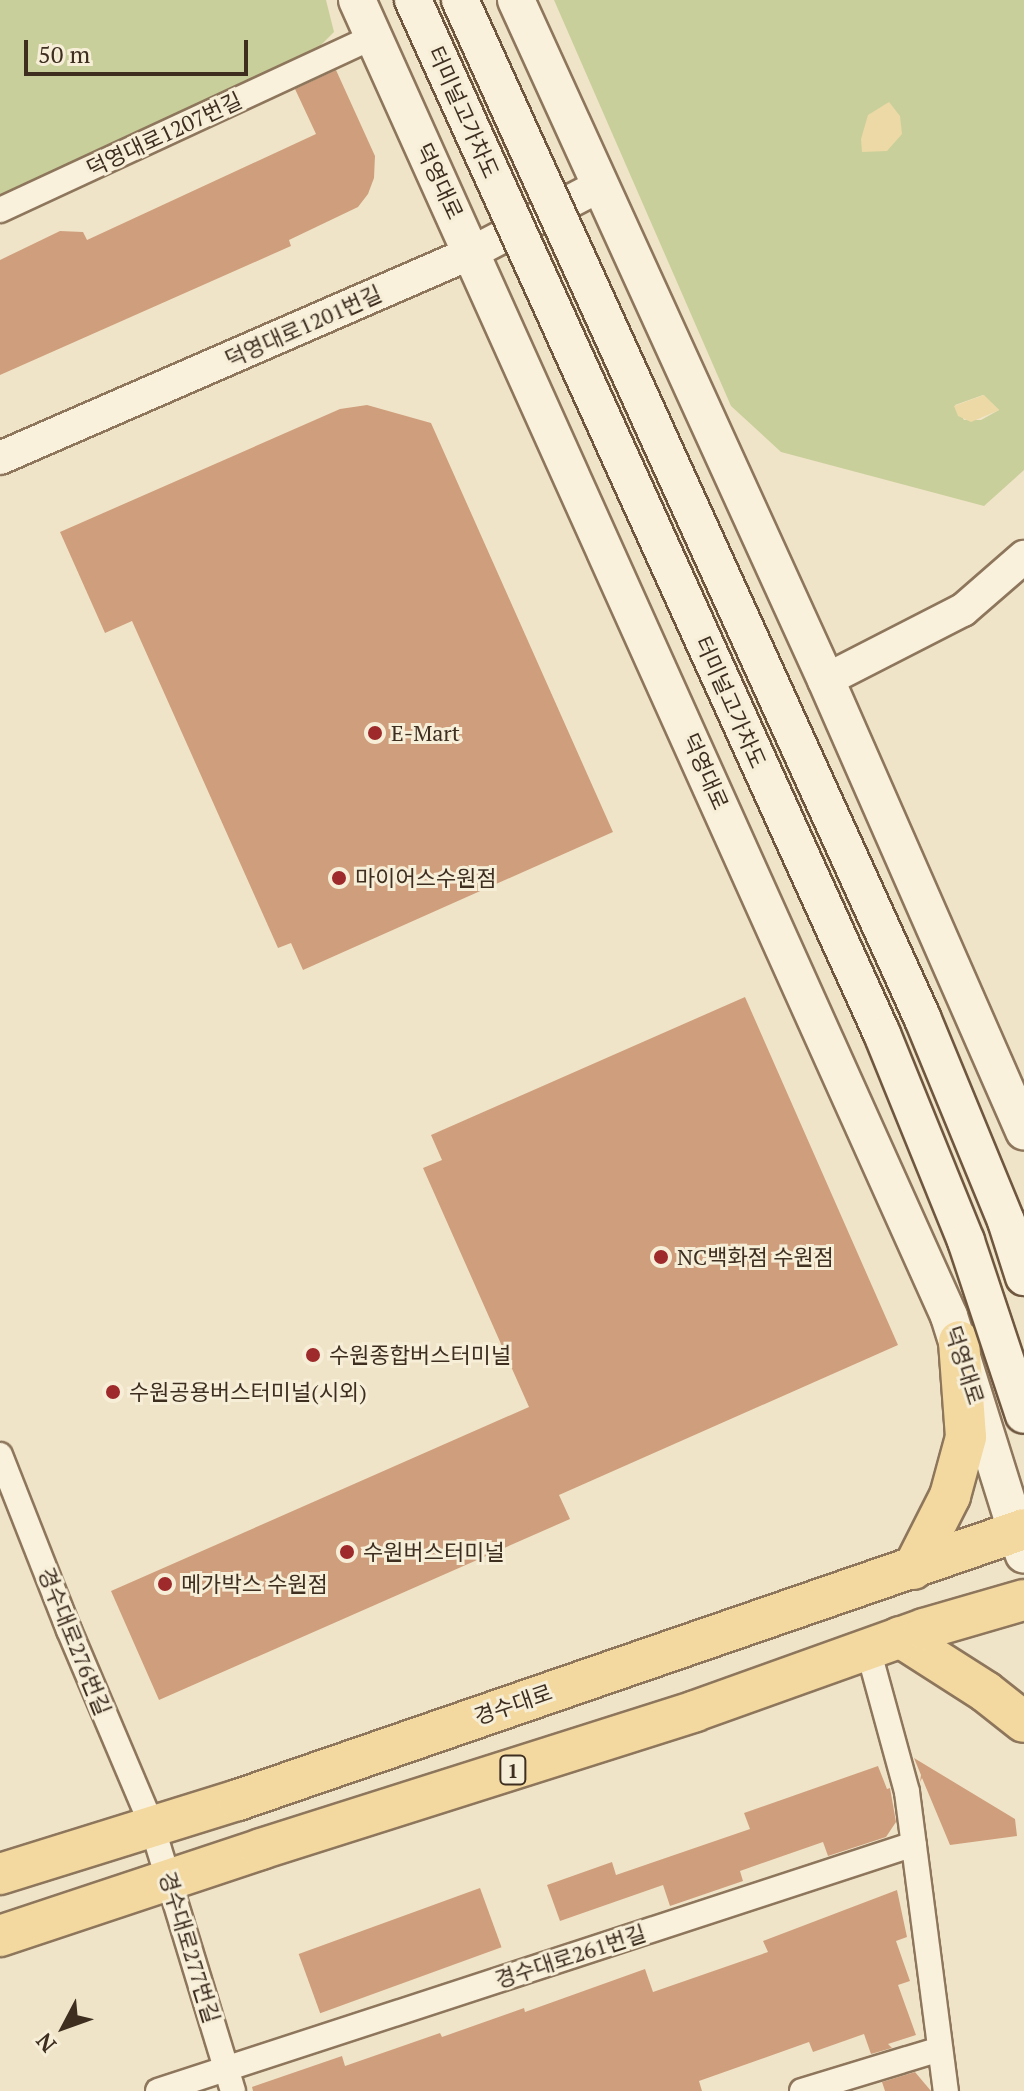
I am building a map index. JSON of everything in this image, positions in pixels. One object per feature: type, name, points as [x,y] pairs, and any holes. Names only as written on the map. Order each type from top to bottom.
[{"type":"main road","name":"덕영대로","points":[[357,0],[473,252],[959,1341],[1022,1538]]},
{"type":"main road","name":"터미널고가차도","points":[[413,0],[882,1034],[966,1241],[1024,1415]]},
{"type":"main road","name":"터미널고가차도","points":[[460,0],[922,1017],[1006,1221],[1024,1277]]},
{"type":"main road","points":[[516,0],[826,680],[1024,1131]]},
{"type":"main road","points":[[913,1569],[950,1496],[966,1437],[959,1341]]},
{"type":"main road","name":"경수대로","points":[[0,1874],[152,1826],[913,1569],[1022,1538]]},
{"type":"main road","name":"1","points":[[0,1936],[695,1711],[884,1643],[1024,1600]]},
{"type":"main road","points":[[884,1643],[986,1692],[1024,1722]]},
{"type":"street","name":"덕영대로1207번길","points":[[0,210],[372,37]]},
{"type":"street","name":"덕영대로1201번길","points":[[0,458],[473,252],[601,185]]},
{"type":"street","points":[[826,680],[963,610],[1024,557]]},
{"type":"street","name":"경수대로276번길","points":[[0,1455],[69,1630],[152,1826]]},
{"type":"street","points":[[884,1643],[946,2091]]},
{"type":"street","name":"경수대로277번길","points":[[152,1826],[230,2080]]},
{"type":"street","name":"경수대로261번길","points":[[230,2080],[914,1844]]},
{"type":"street","points":[[802,2091],[940,2049]]},
{"type":"street","points":[[158,2091],[230,2080]]},
{"type":"green space","points":[[0,0],[326,0],[334,32],[317,49],[0,195]]},
{"type":"green space","points":[[554,0],[1024,0],[1024,470],[984,506],[781,452],[731,406]],"holes":[[[983,395],[999,410],[981,420],[964,420],[955,405]]]},
{"type":"sand","points":[[889,102],[900,116],[902,134],[887,151],[862,152],[861,139],[868,115]]},
{"type":"sand","points":[[984,395],[999,410],[971,422],[958,416],[954,406]]},
{"type":"building","points":[[336,70],[375,156],[374,178],[368,194],[358,207],[289,240],[291,246],[0,375],[0,260],[60,231],[83,232],[87,240],[316,134],[295,89]]},
{"type":"building","name":"E-Mart","points":[[367,405],[431,423],[613,832],[303,970],[291,943],[278,948],[132,621],[105,633],[60,532],[340,409]]},
{"type":"building","name":"NC백화점 수원점","points":[[745,997],[898,1345],[559,1495],[570,1519],[159,1700],[111,1591],[529,1407],[423,1168],[442,1160],[431,1135]]},
{"type":"building","points":[[914,1758],[1015,1819],[1017,1836],[950,1845],[922,1778],[920,1782],[921,1775]]},
{"type":"building","points":[[878,1766],[887,1789],[890,1788],[896,1822],[886,1837],[828,1856],[823,1842],[740,1871],[743,1881],[670,1906],[663,1885],[560,1921],[547,1885],[612,1862],[616,1875],[750,1829],[744,1813]]},
{"type":"building","points":[[480,1888],[502,1947],[320,2013],[299,1954]]},
{"type":"building","points":[[897,1890],[907,1937],[896,1941],[910,1981],[898,1985],[916,2035],[888,2044],[892,2048],[871,2054],[864,2034],[813,2052],[809,2042],[699,2081],[702,2091],[253,2091],[252,2087],[342,2056],[345,2066],[440,2033],[442,2037],[524,2008],[525,2012],[645,1969],[653,1992],[768,1952],[763,1941]]},
{"type":"building","points":[[915,2072],[931,2091],[885,2091],[882,2082]]},
{"type":"place","name":"E-Mart","points":[[375,733]]},
{"type":"place","name":"마이어스수원점","points":[[339,878]]},
{"type":"place","name":"NC백화점 수원점","points":[[661,1257]]},
{"type":"place","name":"수원종합버스터미널","points":[[313,1355]]},
{"type":"place","name":"수원공용버스터미널(시외)","points":[[113,1392]]},
{"type":"place","name":"수원버스터미널","points":[[347,1552]]},
{"type":"place","name":"메가박스 수원점","points":[[165,1584]]}]
